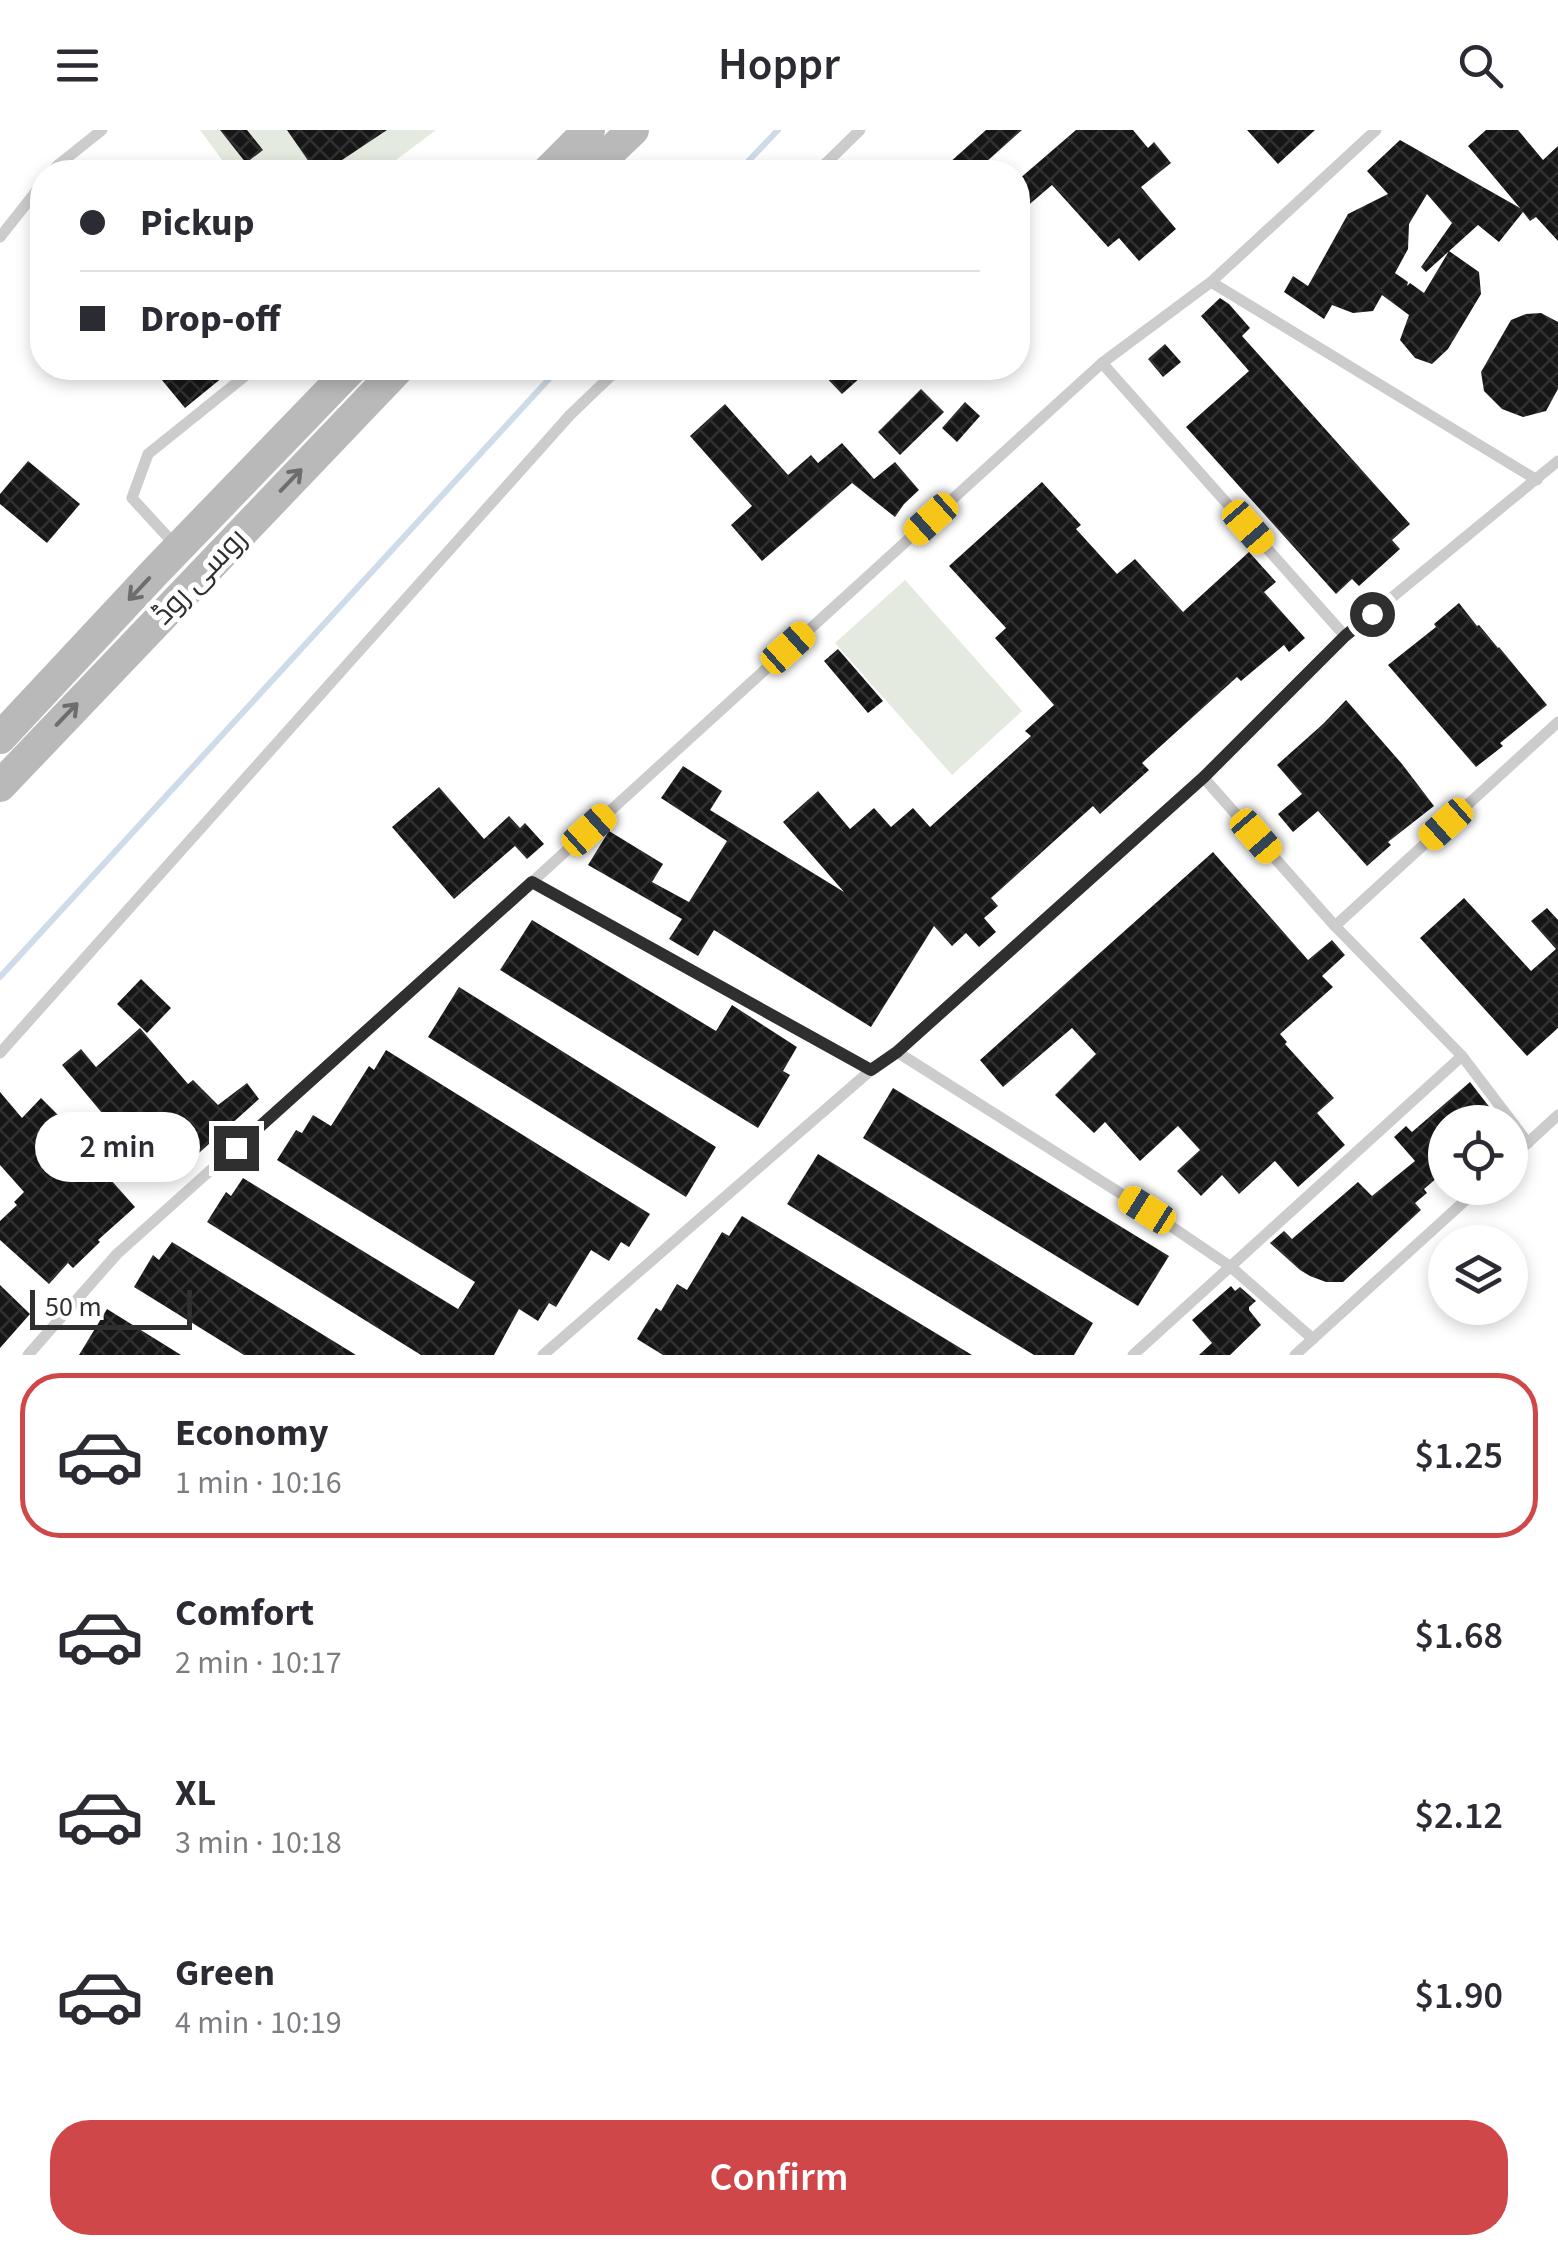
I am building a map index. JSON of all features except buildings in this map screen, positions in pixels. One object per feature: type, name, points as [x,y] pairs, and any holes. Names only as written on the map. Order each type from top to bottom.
[{"type":"main road","points":[[559,160],[589,130]]},
{"type":"main road","points":[[601,160],[632,130]]},
{"type":"main road","name":"روسی روڈ","points":[[0,738],[340,380]]},
{"type":"main road","name":"روسی روڈ","points":[[0,786],[387,380]]},
{"type":"main road","points":[[178,548],[201,573]]},
{"type":"lane","points":[[64,160],[102,130]]},
{"type":"lane","points":[[829,160],[860,130]]},
{"type":"lane","points":[[28,1355],[117,1254],[1102,363],[1211,282],[1376,130]]},
{"type":"lane","points":[[0,236],[30,199]]},
{"type":"lane","points":[[1211,282],[1536,480]]},
{"type":"lane","points":[[1102,363],[1345,636]]},
{"type":"lane","points":[[178,548],[132,498],[148,454],[240,380]]},
{"type":"lane","points":[[0,1053],[570,415],[606,380]]},
{"type":"lane","points":[[543,1355],[871,1070],[897,1052],[1204,777],[1345,636],[1558,461]]},
{"type":"lane","points":[[1334,926],[1558,722]]},
{"type":"lane","points":[[1204,777],[1334,926],[1462,1056],[1499,1105]]},
{"type":"lane","points":[[532,882],[871,1070]]},
{"type":"lane","points":[[897,1052],[1230,1267],[1313,1339]]},
{"type":"lane","points":[[1132,1355],[1462,1056]]},
{"type":"lane","points":[[1528,1143],[1558,1116]]},
{"type":"lane","points":[[1295,1355],[1460,1205]]},
{"type":"lane","points":[[554,1345],[568,1355]]},
{"type":"shaded area","points":[[200,130],[436,130],[396,160],[222,160]]},
{"type":"shaded area","points":[[905,580],[1022,711],[952,775],[835,643]]},
{"type":"waterway","points":[[749,160],[778,130]]},
{"type":"waterway","points":[[0,977],[548,380]]},
{"type":"route","points":[[236,1148],[532,882],[871,1070],[897,1052],[1204,777],[1345,636],[1372,614]]}]
